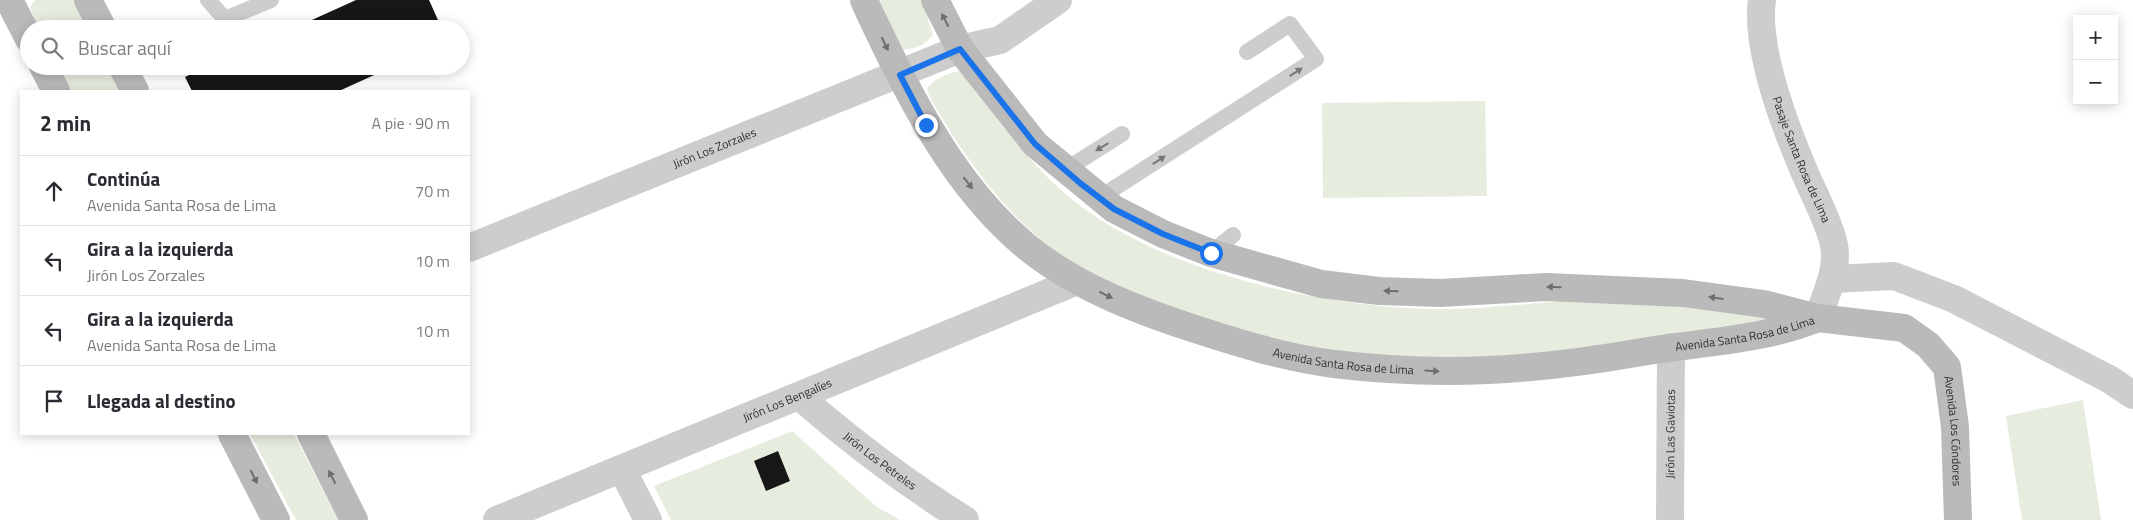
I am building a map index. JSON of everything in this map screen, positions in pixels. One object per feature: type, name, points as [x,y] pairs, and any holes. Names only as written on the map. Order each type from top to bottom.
[{"type":"main road","points":[[8,0],[20,22]]},
{"type":"main road","points":[[88,0],[98,20]]},
{"type":"main road","name":"Avenida Santa Rosa de Lima","points":[[864,0],[926,125],[988,209],[1027,247],[1077,281],[1137,310],[1177,324],[1274,352],[1332,364],[1446,372],[1504,371],[1575,364],[1671,347],[1754,337],[1792,328],[1818,318]]},
{"type":"main road","name":"Avenida Santa Rosa de Lima","points":[[935,0],[960,49],[1035,144],[1114,209],[1163,234],[1211,253],[1321,284],[1369,290],[1440,293],[1546,287],[1683,293],[1764,304],[1818,318]]},
{"type":"main road","points":[[48,75],[55,90]]},
{"type":"main road","points":[[127,75],[134,90]]},
{"type":"main road","name":"Avenida Los Cóndores","points":[[1818,318],[1904,328],[1928,345],[1947,367],[1955,426],[1958,520]]},
{"type":"main road","points":[[233,435],[276,520]]},
{"type":"main road","points":[[312,435],[354,520]]},
{"type":"street","name":"Jirón Los Zorzales","points":[[470,248],[900,75],[960,49],[1000,40],[1058,0]]},
{"type":"street","name":"Pasaje Santa Rosa de Lima","points":[[1762,0],[1760,17],[1764,55],[1798,156],[1834,246],[1833,279],[1826,292],[1818,318]]},
{"type":"street","points":[[1833,279],[1894,276],[1954,299],[2109,379],[2133,395]]},
{"type":"street","name":"Jirón Los Bengalíes","points":[[497,520],[1077,281]]},
{"type":"street","name":"Jirón Las Gaviotas","points":[[1670,520],[1671,347]]},
{"type":"street","name":"Jirón Los Petreles","points":[[799,396],[853,444],[911,486],[965,520]]},
{"type":"street","points":[[622,469],[648,520]]},
{"type":"lane","points":[[208,0],[226,20],[271,0]]},
{"type":"lane","points":[[1099,198],[1316,59],[1290,24],[1247,52]]},
{"type":"lane","points":[[1065,170],[1122,134]]},
{"type":"lane","points":[[1211,253],[1232,235]]},
{"type":"shaded area","points":[[35,0],[74,0],[84,20],[35,20],[30,7]]},
{"type":"shaded area","points":[[880,0],[922,0],[933,35],[919,46],[902,50],[896,42]]},
{"type":"shaded area","points":[[960,71],[1042,172],[1074,201],[1111,226],[1152,247],[1196,266],[1291,292],[1339,301],[1386,306],[1456,309],[1586,299],[1653,297],[1762,307],[1770,323],[1572,350],[1472,357],[1422,358],[1372,356],[1322,350],[1249,333],[1159,302],[1105,280],[1071,261],[1022,223],[978,172],[930,98],[927,89],[933,82],[946,75]]},
{"type":"shaded area","points":[[63,75],[112,75],[119,90],[70,90]]},
{"type":"shaded area","points":[[1485,101],[1487,196],[1323,198],[1322,103]]},
{"type":"shaded area","points":[[2083,400],[2101,520],[2022,520],[2006,416]]},
{"type":"shaded area","points":[[792,431],[877,507],[900,520],[671,520],[654,486]]},
{"type":"shaded area","points":[[251,435],[295,435],[338,520],[296,520]]},
{"type":"building","points":[[356,0],[429,0],[438,20],[312,20]]},
{"type":"building","points":[[189,75],[374,75],[341,90],[192,90],[185,77]]},
{"type":"building","points":[[778,451],[790,481],[766,491],[754,461]]},
{"type":"route","points":[[926,125],[900,75],[960,49],[1035,144],[1080,183],[1114,209],[1163,234],[1211,253]]}]
